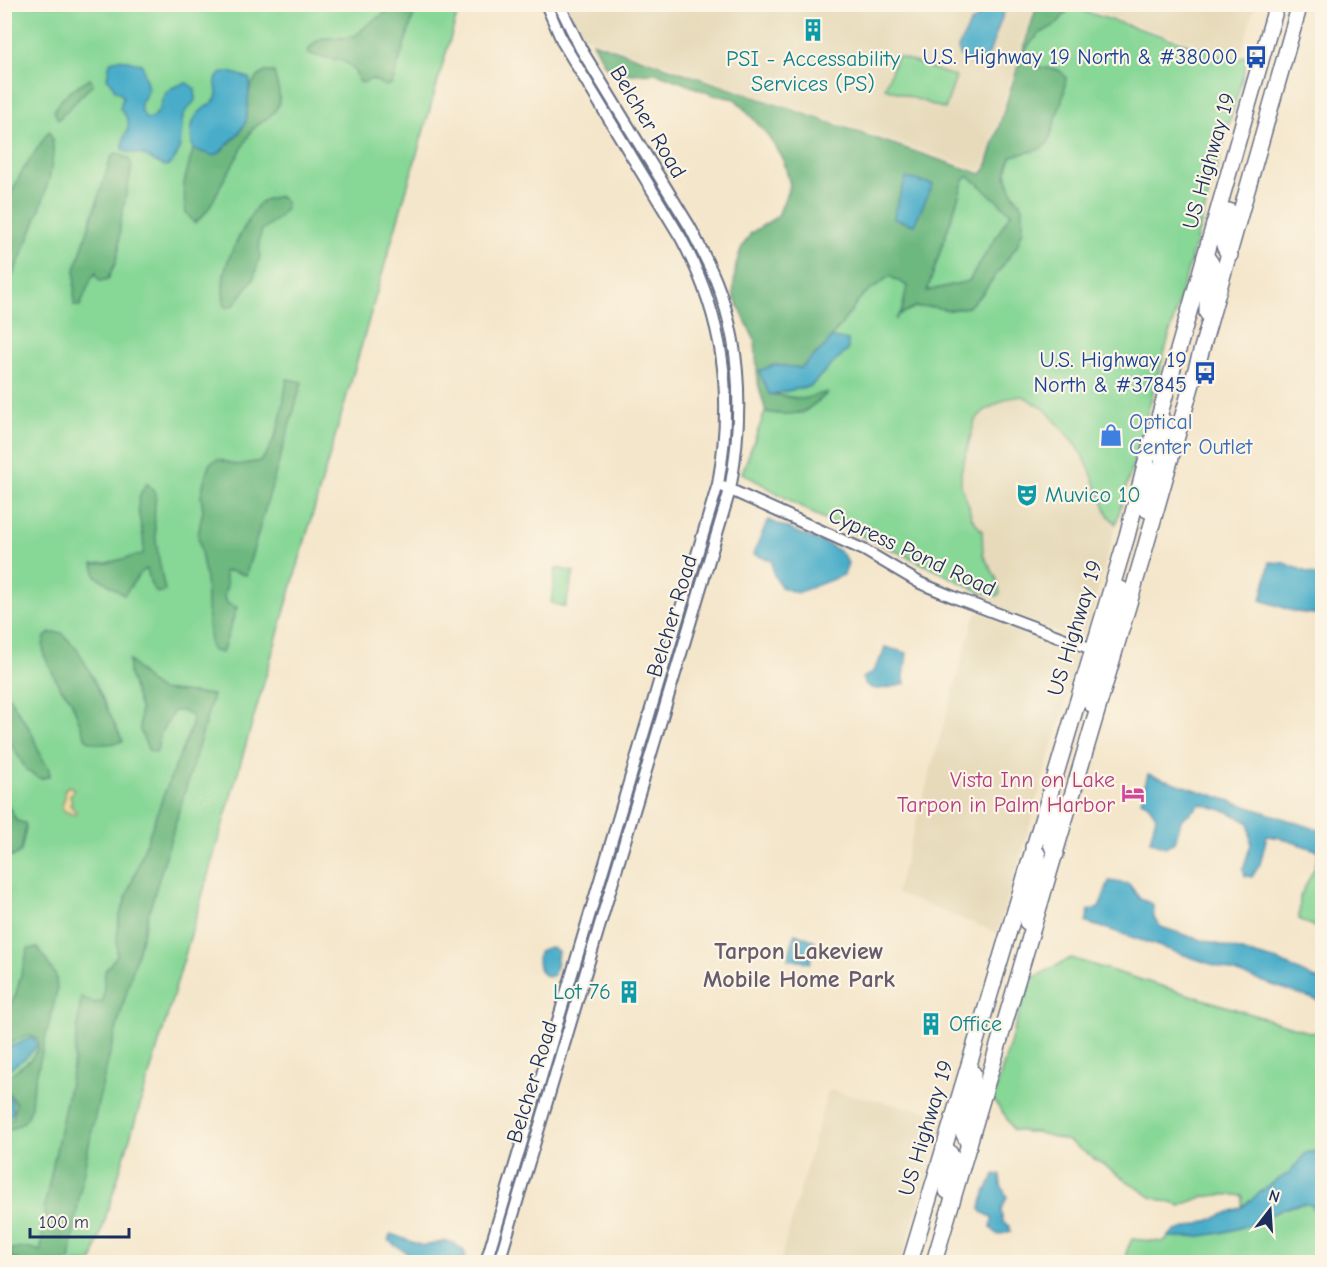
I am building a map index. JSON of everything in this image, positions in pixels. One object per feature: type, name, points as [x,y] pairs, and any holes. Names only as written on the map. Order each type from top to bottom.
[{"type":"highway","name":"US Highway 19","points":[[910,1263],[1127,536],[1277,4]]},
{"type":"highway","name":"US Highway 19","points":[[934,1263],[1142,560],[1300,4]]},
{"type":"highway","points":[[1230,255],[1225,250],[1222,235],[1255,119],[1252,98]]},
{"type":"highway","points":[[1205,256],[1211,261],[1213,272],[1208,292],[1205,340]]},
{"type":"highway","points":[[1166,392],[1165,432],[1161,460],[1167,471]]},
{"type":"highway","points":[[1142,560],[1139,543],[1153,479],[1150,469],[1145,466]]},
{"type":"highway","points":[[1106,681],[1105,654],[1128,560],[1127,536]]},
{"type":"highway","points":[[1089,740],[1092,692],[1097,673],[1097,663],[1092,650]]},
{"type":"highway","points":[[1055,774],[1054,815],[1048,835],[1056,854]]},
{"type":"highway","points":[[1021,969],[1029,908],[1039,869],[1038,855],[1033,848]]},
{"type":"highway","points":[[969,1145],[962,1130],[962,1123],[972,1088],[978,1034]]},
{"type":"highway","points":[[944,1147],[950,1151],[953,1161],[948,1180],[945,1227]]},
{"type":"main road","name":"Belcher Road","points":[[486,1263],[718,484],[723,458],[726,400],[720,345],[710,303],[693,260],[567,51],[546,4]]},
{"type":"main road","name":"Belcher Road","points":[[499,1263],[730,490],[737,443],[739,391],[736,357],[726,310],[717,283],[690,227],[581,49],[559,4]]},
{"type":"main road","name":"Cypress Pond Road","points":[[718,484],[864,550],[920,583],[1092,650]]},
{"type":"shaded area","points":[[565,5],[1034,5],[982,171],[580,35]]},
{"type":"shaded area","points":[[1074,5],[1255,5],[1240,57]]},
{"type":"shaded area","points":[[1023,396],[1045,409],[1077,446],[1089,468],[1108,515],[1116,524],[1083,642],[978,603],[981,592],[997,596],[996,577],[983,555],[982,531],[971,516],[961,486],[961,472],[975,420],[984,411],[1009,398]]},
{"type":"shaded area","points":[[978,611],[1081,649],[998,933],[896,893],[972,624]]},
{"type":"shaded area","points":[[828,1090],[945,1115],[901,1262],[780,1262]]},
{"type":"green space","points":[[396,4],[417,5],[392,84],[386,86],[372,79],[362,83],[353,69],[345,62],[307,53],[312,45],[323,38],[346,38],[355,35]]},
{"type":"green space","points":[[5,5],[460,5],[167,1017],[92,1262],[5,1262]]},
{"type":"green space","points":[[1037,5],[1070,7],[1057,24],[1039,34],[1027,47],[1024,57],[1038,67],[1059,70],[1066,77],[1064,94],[1048,143],[1040,149],[1012,156],[1008,163],[1006,177],[1014,196],[1023,207],[1023,230],[1017,246],[982,294],[968,307],[949,310],[915,307],[899,315],[895,320],[902,311],[907,286],[890,276],[862,296],[826,345],[801,368],[774,365],[769,394],[803,399],[828,392],[813,405],[800,412],[786,414],[766,412],[758,383],[755,341],[733,294],[736,265],[741,249],[751,233],[778,216],[790,185],[783,158],[766,133],[735,99],[714,95],[657,73],[631,74],[606,67],[593,42],[981,174],[985,171]],"holes":[[[969,176],[1011,213],[969,281],[927,291],[964,180]]]},
{"type":"green space","points":[[1070,7],[1239,60],[1243,56],[1248,57],[1116,524],[1108,515],[1089,468],[1077,446],[1045,409],[1023,396],[1008,398],[984,411],[975,420],[961,472],[961,486],[971,517],[982,531],[983,555],[996,577],[1000,593],[997,596],[980,592],[814,514],[742,473],[765,412],[803,413],[827,394],[803,399],[773,394],[811,386],[824,372],[848,340],[831,338],[862,296],[890,276],[908,286],[902,311],[899,314],[915,307],[933,306],[949,310],[968,307],[982,294],[1017,246],[1023,207],[1008,183],[1007,170],[1012,156],[1040,148],[1050,138],[1056,108],[1059,70],[1038,67],[1024,58],[1027,47],[1039,34],[1057,24]]},
{"type":"green space","points":[[897,56],[956,77],[945,109],[885,88]]},
{"type":"green space","points":[[265,72],[274,72],[279,104],[271,115],[252,130],[211,204],[204,215],[194,223],[185,211],[184,183],[193,149],[219,153],[234,140],[246,122],[248,97],[252,83]]},
{"type":"green space","points":[[90,79],[93,84],[58,120],[54,111],[61,101],[74,88]]},
{"type":"green space","points":[[49,131],[53,146],[47,187],[30,236],[5,292],[5,207],[21,173]]},
{"type":"green space","points":[[117,153],[129,159],[132,166],[120,225],[119,250],[108,279],[100,281],[96,272],[80,306],[74,306],[75,270],[112,155]]},
{"type":"green space","points":[[969,176],[1011,213],[969,281],[927,291],[964,180]]},
{"type":"green space","points":[[279,196],[286,202],[286,209],[262,230],[259,240],[260,256],[254,278],[234,305],[228,308],[224,306],[223,290],[225,269],[232,251],[257,206],[263,201]]},
{"type":"green space","points":[[287,379],[302,382],[246,575],[231,571],[224,572],[227,585],[224,597],[228,604],[237,607],[222,653],[211,650],[206,580],[198,535],[203,510],[201,496],[204,481],[210,463],[218,459],[236,465],[261,461],[277,432]]},
{"type":"green space","points":[[147,483],[156,494],[155,531],[165,591],[157,593],[151,585],[147,569],[142,571],[124,595],[96,576],[93,564],[143,554],[143,535],[138,509],[141,492]]},
{"type":"green space","points":[[556,568],[574,572],[565,607],[551,603]]},
{"type":"green space","points":[[50,633],[62,633],[78,651],[123,741],[99,744],[86,739],[70,698],[59,686],[44,655],[45,637]]},
{"type":"green space","points":[[129,660],[149,682],[160,690],[213,695],[141,940],[104,1077],[84,1169],[70,1262],[21,1262],[11,1257],[11,1249],[30,1248],[41,1251],[45,1204],[73,1067],[81,997],[94,1003],[103,1001],[105,971],[117,955],[119,918],[192,725],[192,716],[183,711],[174,711],[160,734],[157,752],[149,751],[140,730],[140,708],[129,674]]},
{"type":"green space","points":[[5,691],[31,731],[41,757],[49,769],[50,776],[41,779],[27,771],[5,734]]},
{"type":"green space","points":[[4,799],[17,821],[25,823],[26,827],[21,851],[12,857],[5,853]]},
{"type":"green space","points":[[1321,844],[1322,931],[1299,919],[1300,897],[1314,869]]},
{"type":"green space","points":[[38,948],[56,976],[57,991],[32,1093],[31,1109],[23,1122],[5,1132],[5,1121],[13,1119],[16,1104],[5,1087],[5,1079],[28,1062],[36,1052],[38,1039],[25,1036],[5,1046],[5,1017],[16,994],[28,949]]},
{"type":"green space","points":[[1071,958],[1322,1035],[1322,1150],[1306,1153],[1289,1173],[1242,1206],[1243,1196],[1227,1195],[1211,1196],[1181,1206],[1151,1197],[1068,1141],[1036,1132],[1013,1130],[993,1100],[1029,980]]},
{"type":"green space","points":[[1304,1203],[1322,1207],[1322,1262],[1124,1262],[1132,1239],[1163,1242],[1168,1237],[1225,1232]]},
{"type":"sand","points":[[68,786],[73,788],[70,805],[77,813],[75,815],[64,811],[62,806],[64,791]]},
{"type":"water","points":[[993,5],[1006,6],[986,62],[982,65],[971,63],[960,56],[958,48],[970,24]]},
{"type":"water","points":[[120,59],[141,64],[143,67],[148,89],[141,103],[141,110],[146,119],[152,118],[158,112],[170,89],[187,83],[195,89],[194,101],[183,117],[177,154],[167,166],[143,155],[123,150],[124,138],[129,126],[120,109],[123,97],[107,78],[110,63]]},
{"type":"water","points":[[225,72],[249,78],[246,122],[237,135],[214,156],[193,149],[192,127],[198,113],[215,100],[217,78]]},
{"type":"water","points":[[906,178],[933,184],[914,225],[894,219]]},
{"type":"water","points":[[831,338],[848,340],[848,350],[811,386],[769,394],[759,371],[774,365],[801,368]]},
{"type":"water","points":[[768,520],[831,546],[842,553],[848,563],[844,575],[797,593],[781,587],[773,573],[772,561],[753,554]]},
{"type":"water","points":[[1270,562],[1284,563],[1322,578],[1322,615],[1296,612],[1261,600]]},
{"type":"water","points":[[885,647],[907,653],[905,684],[875,689],[865,684],[862,678],[872,673]]},
{"type":"water","points":[[1148,774],[1322,831],[1322,844],[1320,844],[1319,851],[1267,836],[1260,864],[1252,877],[1245,876],[1243,869],[1251,844],[1249,823],[1229,812],[1201,804],[1181,820],[1175,842],[1165,847],[1150,841],[1156,816],[1147,803],[1141,800]]},
{"type":"water","points":[[1109,881],[1129,884],[1140,899],[1153,904],[1154,918],[1161,927],[1281,962],[1322,980],[1322,1002],[1087,923],[1089,910],[1099,908]]},
{"type":"water","points":[[795,933],[815,941],[810,963],[788,959]]},
{"type":"water","points":[[550,947],[558,951],[554,975],[549,977],[541,972],[538,958],[540,951]]},
{"type":"water","points":[[31,1038],[37,1045],[34,1050],[5,1072],[5,1049]]},
{"type":"water","points":[[4,1090],[11,1100],[13,1111],[11,1115],[5,1117]]},
{"type":"water","points":[[1322,1150],[1322,1213],[1312,1208],[1312,1205],[1296,1205],[1251,1224],[1221,1233],[1168,1237],[1173,1232],[1242,1207],[1269,1185],[1289,1173],[1306,1153]]},
{"type":"water","points":[[995,1174],[1000,1175],[1001,1185],[1007,1197],[1001,1211],[1003,1222],[1009,1226],[1011,1231],[998,1235],[991,1228],[992,1217],[980,1209],[986,1190]]},
{"type":"water","points":[[391,1234],[423,1246],[447,1241],[464,1251],[466,1257],[461,1261],[422,1259],[405,1252],[388,1240]]},
{"type":"place","name":"PSI - Accessability Services (PS)","points":[[813,30]]},
{"type":"place","name":"U.S. Highway 19 North & #38000","points":[[1256,57]]},
{"type":"place","name":"U.S. Highway 19 North & #37845","points":[[1205,373]]},
{"type":"place","name":"Optical Center Outlet","points":[[1111,435]]},
{"type":"place","name":"Muvico 10","points":[[1027,495]]},
{"type":"place","name":"Vista Inn on Lake Tarpon in Palm Harbor","points":[[1133,793]]},
{"type":"place","name":"Lot 76","points":[[629,992]]},
{"type":"place","name":"Office","points":[[931,1024]]},
{"type":"district","name":"Tarpon Lakeview Mobile Home Park","points":[[799,965]]}]
